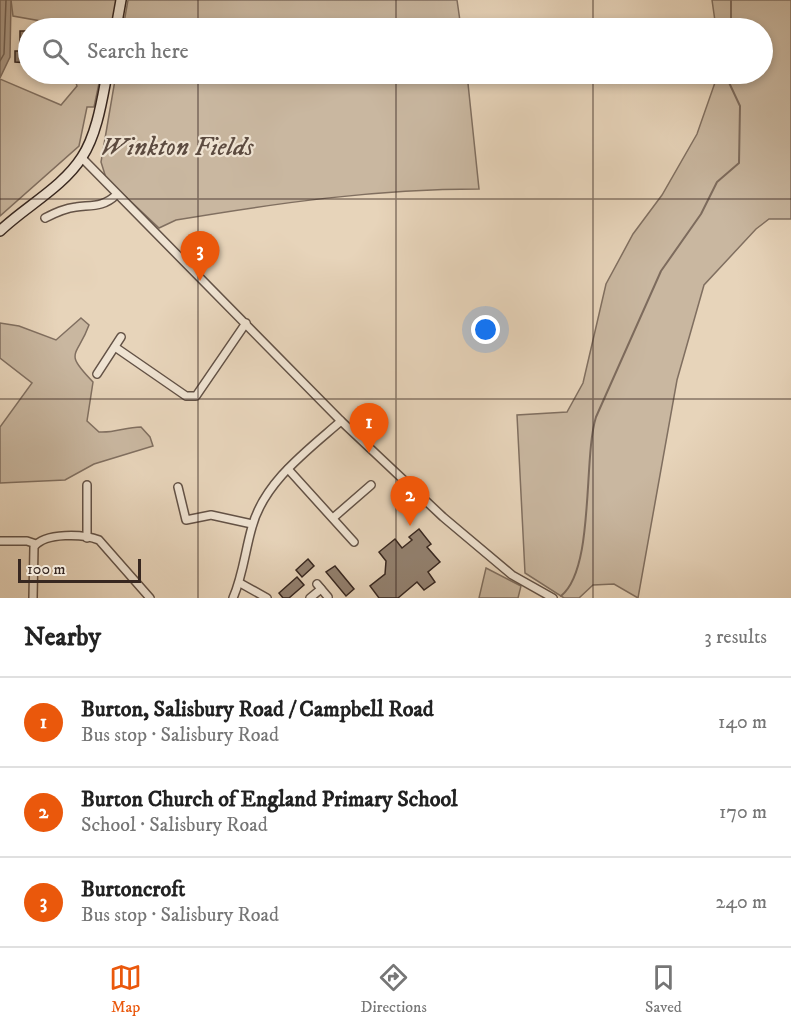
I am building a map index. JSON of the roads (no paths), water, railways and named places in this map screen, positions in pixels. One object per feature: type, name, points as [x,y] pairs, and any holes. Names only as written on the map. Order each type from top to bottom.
[{"type":"main road","points":[[118,18],[121,0]]},
{"type":"main road","points":[[0,231],[54,187],[82,158],[98,116],[105,84]]},
{"type":"street","points":[[82,158],[341,421],[444,517],[512,575],[554,598]]},
{"type":"street","points":[[45,218],[75,207],[93,207],[109,202],[116,195]]},
{"type":"street","points":[[115,347],[186,396],[196,396],[246,323]]},
{"type":"street","points":[[97,374],[121,338]]},
{"type":"street","points":[[233,598],[240,583],[252,524],[270,493],[288,469],[341,421]]},
{"type":"street","points":[[288,469],[354,542]]},
{"type":"street","points":[[87,485],[87,538]]},
{"type":"street","points":[[333,518],[371,485]]},
{"type":"street","points":[[178,487],[186,520],[211,515],[252,524]]},
{"type":"street","points":[[33,598],[33,551],[36,544],[43,538],[51,537],[99,540],[150,598]]},
{"type":"street","points":[[0,541],[27,541],[36,544]]},
{"type":"street","points":[[240,583],[267,598]]},
{"type":"street","points":[[310,598],[319,587],[328,597]]},
{"type":"water","points":[[0,0],[11,0],[10,57],[0,78]]},
{"type":"waterway","points":[[731,0],[731,18]]},
{"type":"waterway","points":[[561,596],[572,582],[584,538],[592,435],[596,417],[661,271],[701,214],[717,182],[739,163],[740,106],[730,84]]},
{"type":"place","name":"Burtoncroft","points":[[200,281]]},
{"type":"place","name":"Burton, Salisbury Road / Campbell Road","points":[[369,453]]},
{"type":"place","name":"Burton Church of England Primary School","points":[[410,526]]},
{"type":"park label","name":"Winkton Fields","points":[[177,146]]}]
